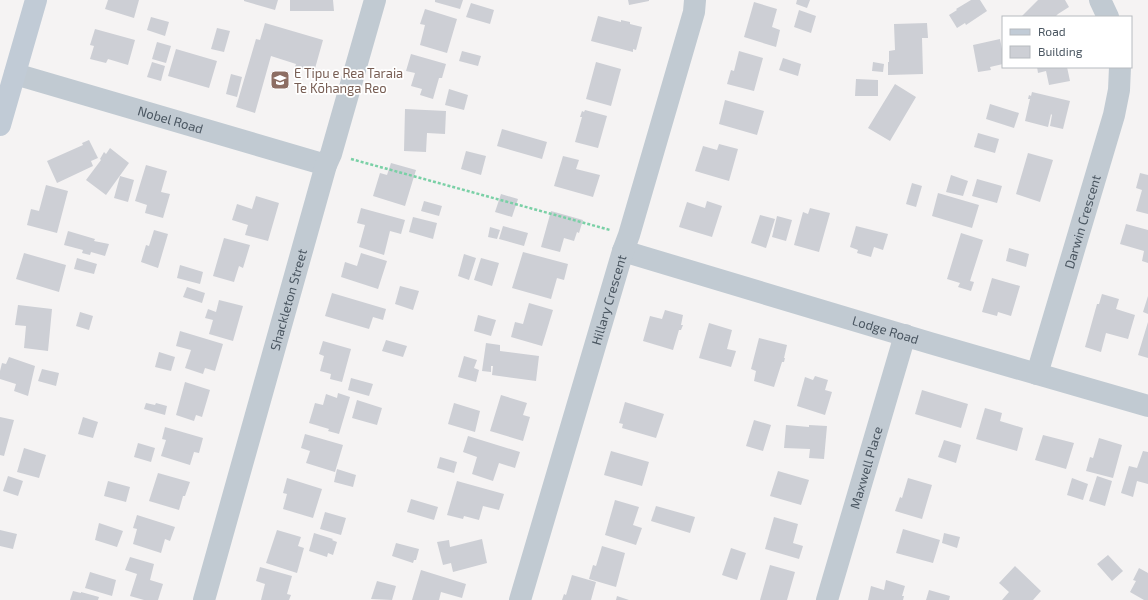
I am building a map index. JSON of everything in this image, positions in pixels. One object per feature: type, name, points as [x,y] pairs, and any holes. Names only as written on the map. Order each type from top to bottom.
[{"type":"street","points":[[0,126],[36,0]]},
{"type":"street","name":"Shackleton Street","points":[[204,600],[328,159],[375,0]]},
{"type":"street","name":"Hillary Crescent","points":[[520,600],[694,12],[695,0]]},
{"type":"street","points":[[1100,0],[1108,16]]},
{"type":"street","name":"Darwin Crescent","points":[[1037,374],[1114,115],[1119,90],[1120,68]]},
{"type":"street","name":"Nobel Road","points":[[15,74],[328,159]]},
{"type":"street","name":"Lodge Road","points":[[626,243],[905,336],[1148,406]]},
{"type":"street","name":"Maxwell Place","points":[[827,600],[905,336]]},
{"type":"path","points":[[328,159],[626,243]]},
{"type":"building","points":[[108,0],[139,0],[134,18],[105,9]]},
{"type":"building","points":[[244,0],[278,0],[275,10]]},
{"type":"building","points":[[290,0],[333,0],[334,11],[290,11]]},
{"type":"building","points":[[435,0],[463,0],[460,9],[435,2]]},
{"type":"building","points":[[628,0],[649,0],[649,1],[629,5]]},
{"type":"building","points":[[797,0],[810,0],[807,8],[796,4]]},
{"type":"building","points":[[971,0],[980,0],[987,11],[966,25],[965,23],[957,28],[949,15]]},
{"type":"building","points":[[1038,0],[1065,0],[1069,7],[1056,16],[1022,16]]},
{"type":"building","points":[[754,2],[777,9],[772,27],[780,30],[776,47],[744,37]]},
{"type":"building","points":[[471,3],[494,10],[490,24],[466,17]]},
{"type":"building","points":[[425,9],[457,19],[447,53],[420,45],[425,25],[420,24]]},
{"type":"building","points":[[799,10],[816,16],[811,33],[794,27]]},
{"type":"building","points":[[598,16],[621,22],[621,20],[630,22],[630,24],[642,27],[636,50],[633,49],[633,52],[591,41]]},
{"type":"building","points":[[151,17],[169,22],[165,36],[147,30]]},
{"type":"building","points":[[265,23],[323,40],[314,72],[295,67],[296,64],[271,56],[255,113],[236,107],[256,39],[260,40]]},
{"type":"building","points":[[927,23],[928,38],[922,38],[923,74],[888,75],[889,51],[895,50],[894,24]]},
{"type":"building","points":[[217,28],[230,31],[224,52],[211,49]]},
{"type":"building","points":[[95,29],[135,40],[128,65],[108,59],[106,63],[90,59],[94,46],[90,45]]},
{"type":"building","points":[[1000,39],[1002,49],[1002,64],[990,67],[991,70],[978,72],[973,45]]},
{"type":"building","points":[[157,42],[171,46],[166,63],[152,59]]},
{"type":"building","points":[[176,49],[217,61],[209,88],[168,76]]},
{"type":"building","points":[[462,51],[481,56],[478,66],[459,61]]},
{"type":"building","points":[[739,51],[763,58],[754,91],[727,84],[731,70],[734,71]]},
{"type":"building","points":[[411,54],[446,64],[442,78],[439,78],[433,99],[420,95],[422,89],[411,86],[415,73],[406,71]]},
{"type":"building","points":[[783,58],[801,64],[798,76],[779,70]]},
{"type":"building","points":[[152,62],[165,66],[161,81],[147,77]]},
{"type":"building","points":[[596,62],[621,69],[611,106],[586,99]]},
{"type":"building","points":[[873,62],[884,64],[883,72],[872,71]]},
{"type":"building","points":[[1037,68],[1067,68],[1070,81],[1049,85],[1046,71],[1038,73]]},
{"type":"building","points":[[231,74],[242,77],[237,97],[226,94]]},
{"type":"building","points":[[856,79],[878,80],[878,96],[855,96]]},
{"type":"building","points":[[895,84],[916,97],[890,141],[868,128]]},
{"type":"building","points":[[449,89],[468,95],[464,110],[445,105]]},
{"type":"building","points":[[1032,92],[1070,101],[1063,129],[1050,126],[1051,114],[1048,127],[1025,121],[1030,99],[1028,99]]},
{"type":"building","points":[[725,100],[764,111],[757,135],[719,124]]},
{"type":"building","points":[[990,104],[1019,113],[1014,128],[986,119]]},
{"type":"building","points":[[405,109],[446,111],[445,134],[427,133],[426,152],[404,151]]},
{"type":"building","points":[[585,110],[607,116],[598,148],[575,142],[582,117],[580,117],[582,111],[584,112]]},
{"type":"building","points":[[502,129],[547,142],[542,159],[497,146]]},
{"type":"building","points":[[978,133],[999,139],[995,153],[974,147]]},
{"type":"building","points":[[89,140],[98,158],[91,161],[93,166],[57,183],[47,161],[83,145],[82,143]]},
{"type":"building","points":[[719,144],[738,149],[729,181],[695,171],[703,146],[717,150]]},
{"type":"building","points":[[110,148],[129,163],[106,195],[86,180],[101,160],[100,159],[104,152],[106,154]]},
{"type":"building","points":[[466,151],[486,156],[481,175],[461,169]]},
{"type":"building","points":[[1028,153],[1053,160],[1040,202],[1016,194]]},
{"type":"building","points":[[563,156],[579,160],[576,169],[600,175],[593,197],[554,186]]},
{"type":"building","points":[[391,163],[416,170],[405,206],[373,196],[380,173],[387,175]]},
{"type":"building","points":[[146,165],[167,171],[161,192],[170,194],[163,218],[145,213],[147,205],[135,201]]},
{"type":"building","points":[[1140,173],[1148,175],[1148,214],[1136,211],[1142,190],[1136,188]]},
{"type":"building","points":[[951,175],[968,181],[963,196],[946,192]]},
{"type":"building","points":[[120,176],[134,180],[128,202],[114,198]]},
{"type":"building","points":[[977,179],[1002,186],[997,203],[972,196]]},
{"type":"building","points":[[912,183],[922,186],[916,207],[906,204]]},
{"type":"building","points":[[46,185],[68,191],[57,233],[27,225],[31,209],[39,211]]},
{"type":"building","points":[[938,193],[979,205],[972,228],[932,216]]},
{"type":"building","points":[[501,194],[518,199],[512,217],[495,212]]},
{"type":"building","points":[[256,196],[279,203],[268,241],[245,235],[248,225],[232,220],[237,204],[252,209]]},
{"type":"building","points":[[424,201],[442,206],[439,216],[421,211]]},
{"type":"building","points":[[707,201],[722,206],[712,237],[679,227],[687,202],[705,208]]},
{"type":"building","points":[[361,208],[405,220],[401,234],[390,231],[384,255],[359,247],[365,225],[357,223]]},
{"type":"building","points":[[810,208],[830,213],[819,252],[794,245],[803,212],[808,214]]},
{"type":"building","points":[[551,211],[583,220],[579,233],[577,232],[574,241],[564,238],[560,252],[541,247]]},
{"type":"building","points":[[760,215],[775,219],[766,248],[751,243]]},
{"type":"building","points":[[777,216],[792,220],[786,241],[772,237]]},
{"type":"building","points":[[413,217],[437,223],[433,239],[409,232]]},
{"type":"building","points":[[1126,224],[1148,230],[1148,263],[1142,261],[1144,251],[1120,244]]},
{"type":"building","points":[[503,226],[528,233],[524,246],[499,239]]},
{"type":"building","points":[[856,226],[888,234],[883,250],[874,247],[871,257],[857,253],[858,250],[850,247]]},
{"type":"building","points":[[490,227],[500,230],[497,239],[488,237]]},
{"type":"building","points":[[154,230],[168,234],[158,268],[141,262],[146,245],[149,246]]},
{"type":"building","points":[[68,231],[95,239],[94,241],[109,244],[105,256],[91,252],[90,255],[82,253],[83,250],[64,245]]},
{"type":"building","points":[[961,233],[983,240],[970,281],[974,282],[971,291],[958,287],[960,283],[947,279]]},
{"type":"building","points":[[224,238],[250,245],[243,268],[239,266],[234,282],[213,276]]},
{"type":"building","points":[[1009,248],[1029,254],[1026,267],[1006,261]]},
{"type":"building","points":[[523,252],[568,264],[564,280],[557,278],[551,299],[512,288]]},
{"type":"building","points":[[24,253],[66,265],[59,292],[16,279]]},
{"type":"building","points":[[361,253],[387,261],[378,289],[341,277],[345,262],[357,266]]},
{"type":"building","points":[[464,254],[476,258],[469,280],[458,276]]},
{"type":"building","points":[[77,258],[97,264],[94,274],[74,269]]},
{"type":"building","points":[[481,258],[499,263],[492,286],[474,280]]},
{"type":"building","points":[[180,265],[203,272],[200,284],[177,278]]},
{"type":"building","points":[[992,278],[1020,286],[1011,316],[998,312],[997,316],[982,312]]},
{"type":"building","points":[[400,286],[419,291],[413,310],[395,304]]},
{"type":"building","points":[[187,287],[205,293],[202,303],[183,297]]},
{"type":"building","points":[[332,293],[386,309],[383,320],[373,317],[369,329],[325,316]]},
{"type":"building","points":[[1102,294],[1119,299],[1116,309],[1135,315],[1128,339],[1106,333],[1101,352],[1085,347],[1097,304],[1099,304]]},
{"type":"building","points":[[1148,296],[1148,314],[1143,312]]},
{"type":"building","points":[[219,300],[243,306],[233,341],[209,334],[213,320],[205,318],[208,309],[216,312]]},
{"type":"building","points":[[529,303],[553,310],[542,346],[511,337],[515,322],[523,324]]},
{"type":"building","points":[[18,305],[52,309],[48,351],[24,348],[26,326],[15,325]]},
{"type":"building","points":[[665,310],[683,315],[681,325],[683,325],[681,330],[679,330],[673,350],[643,341],[650,316],[662,319]]},
{"type":"building","points":[[80,312],[93,316],[89,330],[76,326]]},
{"type":"building","points":[[478,315],[496,320],[491,336],[474,331]]},
{"type":"building","points":[[1148,322],[1148,358],[1138,355]]},
{"type":"building","points":[[709,323],[732,330],[727,349],[736,351],[731,367],[699,358]]},
{"type":"building","points":[[180,331],[223,344],[215,371],[205,368],[203,374],[185,368],[191,350],[176,346]]},
{"type":"building","points":[[759,338],[787,345],[784,362],[782,362],[774,387],[754,381],[756,371],[751,369]]},
{"type":"building","points":[[386,340],[407,346],[403,357],[382,351]]},
{"type":"building","points":[[323,341],[351,349],[342,382],[330,379],[331,374],[320,371],[324,356],[319,354]]},
{"type":"building","points":[[486,343],[500,345],[500,351],[539,356],[536,381],[492,375],[493,366],[491,366],[491,372],[482,371]]},
{"type":"building","points":[[159,352],[175,357],[171,371],[155,367]]},
{"type":"building","points":[[464,356],[477,360],[474,368],[479,370],[476,382],[458,377]]},
{"type":"building","points":[[9,357],[35,366],[28,396],[14,391],[16,384],[0,379],[2,363],[6,364]]},
{"type":"building","points":[[42,369],[59,373],[56,386],[38,381]]},
{"type":"building","points":[[815,376],[828,380],[825,390],[832,392],[825,415],[797,406],[805,377],[813,380]]},
{"type":"building","points":[[351,378],[373,384],[369,396],[348,390]]},
{"type":"building","points":[[185,382],[210,390],[202,417],[196,415],[194,421],[176,415]]},
{"type":"building","points":[[922,390],[968,404],[961,428],[915,414]]},
{"type":"building","points":[[338,393],[350,397],[339,434],[328,431],[329,429],[309,423],[315,403],[323,405],[326,394],[337,398]]},
{"type":"building","points":[[501,395],[527,403],[523,415],[530,417],[523,441],[490,431]]},
{"type":"building","points":[[357,400],[382,408],[377,425],[352,418]]},
{"type":"building","points":[[625,402],[664,414],[656,438],[622,428],[623,424],[619,423]]},
{"type":"building","points":[[146,403],[155,405],[156,403],[167,406],[165,415],[144,409]]},
{"type":"building","points":[[454,403],[480,411],[475,432],[448,424]]},
{"type":"building","points":[[985,408],[1002,413],[1000,421],[1023,428],[1017,451],[976,439]]},
{"type":"building","points":[[0,417],[14,420],[4,456],[0,455]]},
{"type":"building","points":[[83,417],[98,422],[93,438],[78,434]]},
{"type":"building","points":[[754,420],[771,425],[763,451],[746,446]]},
{"type":"building","points":[[786,425],[809,427],[809,425],[827,426],[824,459],[809,458],[810,449],[784,448]]},
{"type":"building","points":[[165,427],[203,438],[199,453],[194,452],[190,465],[161,456],[166,440],[162,439]]},
{"type":"building","points":[[305,434],[343,445],[335,472],[306,463],[310,451],[301,448]]},
{"type":"building","points":[[1043,435],[1074,443],[1066,469],[1035,460]]},
{"type":"building","points":[[468,436],[520,452],[515,468],[499,463],[493,481],[472,474],[477,457],[463,452]]},
{"type":"building","points":[[1099,438],[1122,445],[1113,478],[1086,471],[1090,457],[1093,458]]},
{"type":"building","points":[[944,440],[961,445],[956,463],[938,457]]},
{"type":"building","points":[[138,443],[155,448],[151,462],[134,457]]},
{"type":"building","points":[[24,448],[46,455],[39,478],[17,472]]},
{"type":"building","points":[[611,451],[649,462],[642,486],[604,475]]},
{"type":"building","points":[[1143,451],[1148,452],[1148,484],[1137,481],[1133,497],[1121,493],[1129,466],[1137,468]]},
{"type":"building","points":[[440,457],[457,462],[454,473],[437,468]]},
{"type":"building","points":[[337,469],[356,475],[353,487],[334,482]]},
{"type":"building","points":[[778,471],[809,480],[801,505],[770,496]]},
{"type":"building","points":[[158,473],[190,482],[185,496],[183,496],[179,510],[149,501]]},
{"type":"building","points":[[8,476],[23,481],[18,496],[3,491]]},
{"type":"building","points":[[1097,476],[1112,481],[1105,506],[1089,501]]},
{"type":"building","points":[[287,478],[322,489],[313,518],[283,509],[287,494],[283,493]]},
{"type":"building","points":[[908,478],[932,485],[922,519],[895,511],[900,497],[902,498]]},
{"type":"building","points":[[1072,478],[1088,484],[1083,500],[1067,495]]},
{"type":"building","points":[[108,481],[130,487],[126,502],[104,496]]},
{"type":"building","points":[[457,481],[504,494],[499,510],[483,506],[479,520],[464,516],[463,519],[447,515]]},
{"type":"building","points":[[411,499],[438,507],[434,520],[407,512]]},
{"type":"building","points":[[615,500],[639,507],[633,525],[642,528],[636,545],[605,535]]},
{"type":"building","points":[[656,506],[695,517],[690,533],[651,521]]},
{"type":"building","points":[[325,512],[346,518],[341,535],[320,529]]},
{"type":"building","points":[[137,515],[175,527],[170,541],[165,539],[161,553],[133,544],[137,529],[133,528]]},
{"type":"building","points":[[774,517],[798,524],[793,543],[803,546],[799,559],[765,549]]},
{"type":"building","points":[[99,523],[123,531],[117,547],[95,540]]},
{"type":"building","points":[[903,529],[940,540],[933,563],[896,553]]},
{"type":"building","points":[[0,530],[17,534],[13,549],[0,546]]},
{"type":"building","points":[[277,530],[301,537],[298,546],[304,548],[297,573],[266,563]]},
{"type":"building","points":[[314,533],[333,539],[332,540],[337,542],[333,555],[328,553],[327,557],[309,551]]},
{"type":"building","points":[[944,533],[960,537],[957,548],[942,543]]},
{"type":"building","points":[[482,539],[487,563],[453,572],[451,563],[443,565],[437,542],[449,540],[450,547]]},
{"type":"building","points":[[396,543],[419,549],[416,560],[414,560],[413,563],[392,556]]},
{"type":"building","points":[[602,546],[625,553],[616,587],[589,579],[593,565],[596,566]]},
{"type":"building","points":[[731,548],[746,553],[737,580],[722,575]]},
{"type":"building","points":[[1108,555],[1123,571],[1112,581],[1097,564]]},
{"type":"building","points":[[130,557],[154,564],[150,580],[163,584],[158,600],[144,600],[130,596],[137,574],[125,570]]},
{"type":"building","points":[[770,565],[795,572],[787,600],[760,600]]},
{"type":"building","points":[[1015,566],[1041,591],[1033,600],[1002,600],[1009,592],[999,583]]},
{"type":"building","points":[[260,567],[292,576],[287,594],[291,595],[289,600],[261,600],[265,584],[256,581]]},
{"type":"building","points":[[1139,568],[1148,573],[1148,600],[1144,600],[1130,592],[1136,581],[1133,580]]},
{"type":"building","points":[[421,570],[466,584],[462,598],[441,592],[439,600],[412,600]]},
{"type":"building","points":[[90,572],[116,580],[112,596],[85,588]]},
{"type":"building","points":[[572,575],[596,582],[591,600],[562,600],[564,594],[566,595]]},
{"type":"building","points":[[886,580],[905,586],[902,596],[904,596],[903,600],[868,600],[871,586],[884,590]]},
{"type":"building","points":[[377,581],[396,586],[392,600],[371,599]]},
{"type":"building","points":[[929,590],[950,596],[949,600],[926,600]]},
{"type":"building","points":[[73,591],[99,597],[98,600],[70,600]]},
{"type":"building","points":[[617,596],[629,600],[616,600]]},
{"type":"place","name":"E Tipu e Rea Taraia Te Kōhanga Reo","points":[[280,80]]}]
